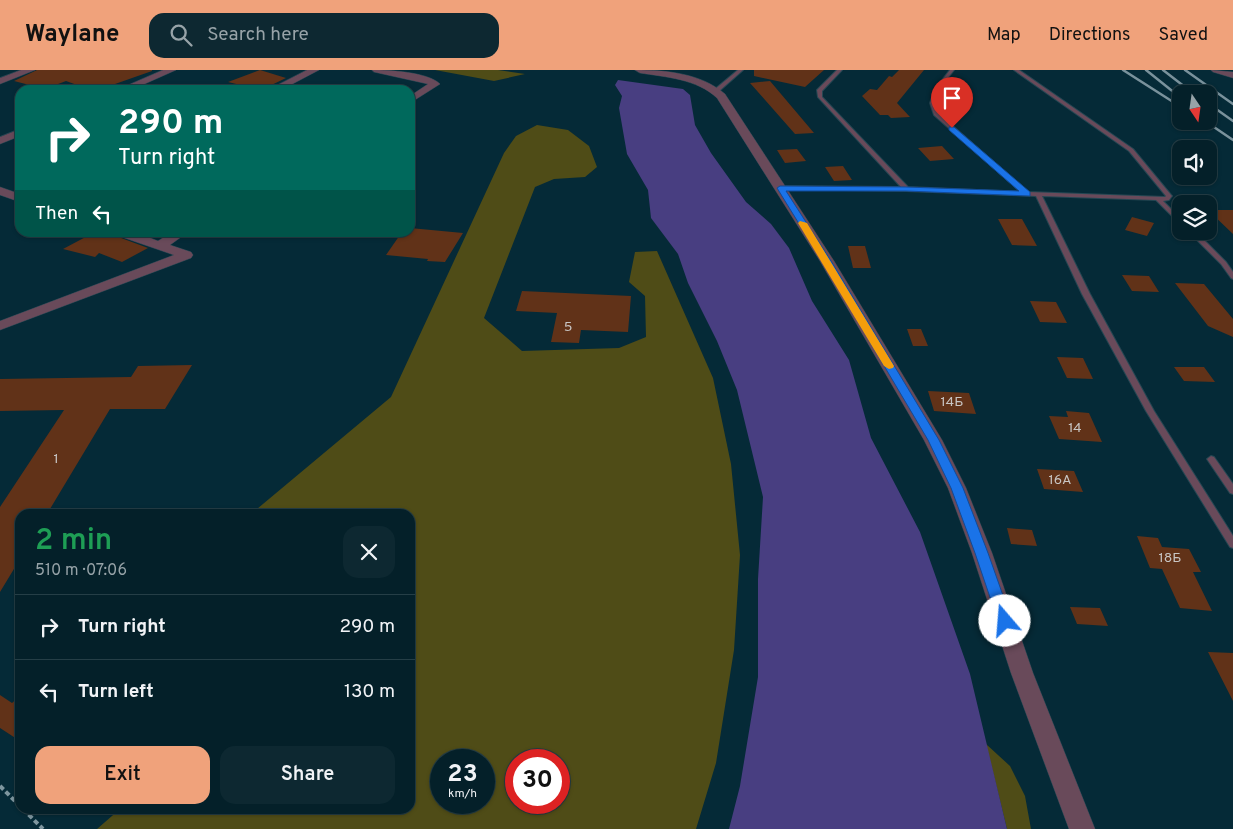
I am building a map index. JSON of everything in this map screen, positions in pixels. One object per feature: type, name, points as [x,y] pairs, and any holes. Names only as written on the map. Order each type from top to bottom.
[{"type":"street","points":[[0,81],[30,70]]},
{"type":"street","points":[[134,85],[171,70]]},
{"type":"street","points":[[283,85],[314,70]]},
{"type":"street","points":[[377,70],[434,82],[434,86],[415,97]]},
{"type":"street","points":[[640,70],[713,89],[827,261],[933,440],[957,488],[982,553],[1022,673],[1082,829]]},
{"type":"street","points":[[1216,70],[1233,75]]},
{"type":"street","points":[[0,141],[15,134]]},
{"type":"street","points":[[0,191],[15,196]]},
{"type":"street","points":[[0,326],[186,255],[135,237]]},
{"type":"street","points":[[159,246],[174,237]]},
{"type":"lane","points":[[713,89],[741,70]]},
{"type":"lane","points":[[840,70],[820,91],[820,96],[906,189]]},
{"type":"lane","points":[[952,70],[937,89],[933,103],[937,115],[1027,194]]},
{"type":"lane","points":[[780,188],[906,189],[1167,199],[1169,196],[1131,150],[1016,70]]},
{"type":"lane","points":[[1038,194],[1086,294],[1150,412],[1233,544]]},
{"type":"lane","points":[[1159,200],[1172,213]]},
{"type":"lane","points":[[1200,240],[1224,263],[1233,277]]},
{"type":"lane","points":[[1211,460],[1233,491]]},
{"type":"path","points":[[0,786],[15,801]]},
{"type":"path","points":[[28,814],[43,829]]},
{"type":"shaded area","points":[[435,70],[498,70],[525,74],[494,81]]},
{"type":"shaded area","points":[[618,80],[683,89],[690,95],[695,125],[711,153],[746,202],[771,224],[789,248],[812,301],[849,360],[871,438],[920,532],[970,674],[1007,829],[729,829],[740,786],[758,677],[758,579],[763,497],[737,390],[717,341],[688,283],[678,254],[651,218],[648,190],[627,154],[619,108],[622,96],[615,85]]},
{"type":"shaded area","points":[[537,125],[568,130],[589,146],[597,167],[585,177],[554,179],[535,187],[484,318],[522,351],[619,348],[646,337],[645,296],[629,282],[635,252],[657,251],[713,378],[731,464],[740,555],[734,650],[716,763],[696,829],[97,829],[114,814],[415,814],[415,509],[257,509],[391,397],[504,153],[516,136]]},
{"type":"shaded area","points":[[986,744],[1010,766],[1025,796],[1031,829],[1007,829]]},
{"type":"building","points":[[37,70],[152,70],[112,85],[77,85],[66,81],[56,85],[30,85],[14,81]]},
{"type":"building","points":[[260,70],[286,78],[271,85],[240,85],[228,82]]},
{"type":"building","points":[[754,70],[824,70],[805,87],[754,76]]},
{"type":"building","points":[[899,70],[924,70],[897,103],[910,117],[891,118],[888,115],[880,115],[862,96],[870,89],[877,90],[889,76],[892,77]]},
{"type":"building","points":[[770,81],[814,133],[795,134],[750,83]]},
{"type":"building","points":[[942,146],[954,159],[930,161],[918,148]]},
{"type":"building","points":[[797,149],[806,161],[785,163],[777,150]]},
{"type":"building","points":[[843,166],[852,180],[834,181],[825,167]]},
{"type":"building","points":[[1217,210],[1233,210],[1233,234],[1217,219]]},
{"type":"building","points":[[1132,217],[1154,223],[1147,236],[1125,230]]},
{"type":"building","points":[[998,219],[1022,219],[1037,246],[1012,245]]},
{"type":"building","points":[[415,228],[463,233],[445,262],[386,255],[399,237],[415,237]]},
{"type":"building","points":[[86,237],[118,237],[148,248],[122,262],[99,253],[95,257],[63,249]]},
{"type":"building","points":[[848,246],[865,246],[871,268],[853,268]]},
{"type":"building","points":[[1122,275],[1149,276],[1159,292],[1132,291]]},
{"type":"building","points":[[1175,283],[1204,284],[1233,319],[1233,337],[1208,326]]},
{"type":"building","points":[[522,291],[631,296],[628,332],[581,330],[579,343],[551,342],[557,313],[516,311]]},
{"type":"building","points":[[1030,301],[1056,302],[1067,323],[1040,322]]},
{"type":"building","points":[[907,329],[921,329],[928,346],[913,346]]},
{"type":"building","points":[[1057,357],[1083,358],[1093,379],[1067,378]]},
{"type":"building","points":[[192,365],[165,409],[110,409],[50,509],[15,509],[15,567],[0,592],[0,507],[64,410],[0,411],[0,379],[131,377],[138,366]]},
{"type":"building","points":[[1174,367],[1204,367],[1215,382],[1184,381]]},
{"type":"building","points":[[928,391],[969,393],[976,414],[934,411]]},
{"type":"building","points":[[1066,411],[1089,413],[1102,442],[1059,439],[1049,416],[1068,417]]},
{"type":"building","points":[[1037,469],[1074,471],[1083,492],[1044,489]]},
{"type":"building","points":[[1007,528],[1032,530],[1037,546],[1011,544]]},
{"type":"building","points":[[1137,536],[1158,538],[1162,547],[1189,549],[1201,572],[1193,572],[1212,611],[1180,608],[1162,569],[1150,568]]},
{"type":"building","points":[[1070,607],[1100,608],[1108,626],[1077,624]]},
{"type":"building","points":[[1208,652],[1233,653],[1233,701]]},
{"type":"building","points":[[0,695],[12,703],[15,700],[15,738],[0,728]]},
{"type":"railway","points":[[1123,70],[1172,101]]},
{"type":"railway","points":[[1146,70],[1172,91]]},
{"type":"railway","points":[[1163,70],[1182,85]]},
{"type":"railway","points":[[1185,70],[1233,104]]},
{"type":"railway","points":[[1218,110],[1233,121]]},
{"type":"railway","points":[[1218,130],[1233,140]]},
{"type":"slow traffic","points":[[802,223],[827,261],[889,366]]},
{"type":"route","points":[[952,128],[1027,194],[906,189],[780,188],[827,261],[933,440],[957,488],[1005,621]]}]
